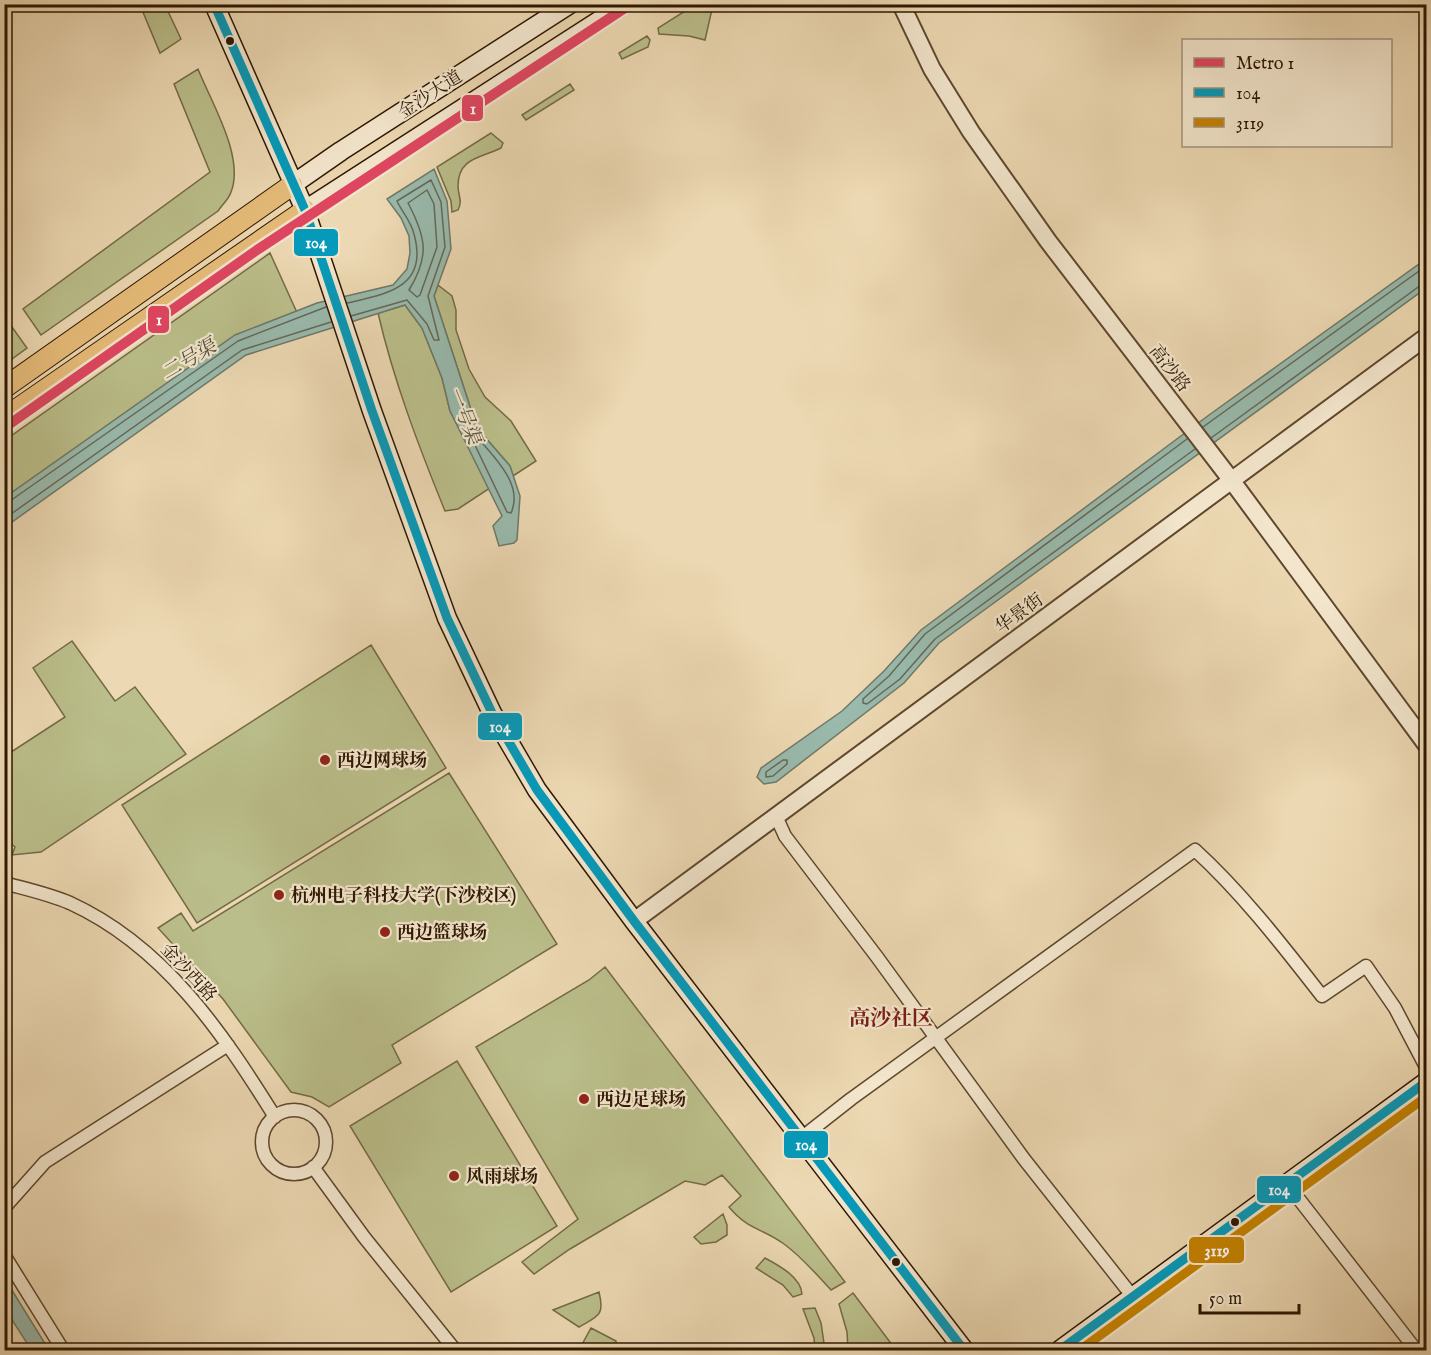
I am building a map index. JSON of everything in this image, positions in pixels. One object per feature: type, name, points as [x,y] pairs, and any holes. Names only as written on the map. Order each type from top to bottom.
[{"type":"main road","points":[[214,4],[305,210],[447,618],[492,713],[537,790],[634,921],[964,1350]]},
{"type":"main road","name":"金沙大道","points":[[292,185],[570,4]]},
{"type":"main road","name":"金沙大道","points":[[305,210],[625,4]]},
{"type":"main road","points":[[4,388],[292,185]]},
{"type":"main road","points":[[4,418],[305,210]]},
{"type":"main road","points":[[1060,1350],[1426,1082]]},
{"type":"street","name":"高沙路","points":[[901,4],[932,69],[971,132],[1048,241],[1232,481],[1426,744]]},
{"type":"street","name":"华景街","points":[[634,921],[1426,337]]},
{"type":"street","points":[[776,816],[784,836],[1056,1202],[1088,1238],[1133,1297]]},
{"type":"street","points":[[800,1139],[851,1099],[1195,850],[1223,876],[1260,918],[1322,996],[1366,966],[1395,1008],[1426,1067]]},
{"type":"street","name":"金沙西路","points":[[4,883],[70,903],[116,929],[158,961],[228,1045],[274,1117]]},
{"type":"street","points":[[4,1208],[45,1162],[228,1045]]},
{"type":"street","points":[[292,1110],[310,1115],[318,1121],[326,1145],[320,1161],[314,1167],[298,1174],[288,1173],[271,1164],[265,1155],[262,1139],[274,1117],[292,1110]]},
{"type":"street","points":[[314,1167],[364,1238],[455,1350]]},
{"type":"street","points":[[1288,1185],[1416,1350]]},
{"type":"street","points":[[4,1256],[63,1350]]},
{"type":"green space","points":[[696,4],[713,5],[705,40],[689,36],[659,34],[658,28]]},
{"type":"green space","points":[[140,5],[165,5],[181,39],[160,53]]},
{"type":"green space","points":[[647,36],[650,40],[648,47],[622,59],[619,53]]},
{"type":"green space","points":[[198,69],[230,146],[234,163],[234,178],[229,197],[218,211],[41,335],[23,309],[210,172],[174,84]]},
{"type":"green space","points":[[570,84],[574,90],[526,120],[522,115]]},
{"type":"green space","points":[[491,133],[503,143],[501,148],[472,160],[462,169],[458,186],[459,207],[458,210],[452,212],[451,201],[437,167]]},
{"type":"green space","points":[[270,253],[304,328],[244,349],[5,506],[4,441]]},
{"type":"green space","points":[[438,285],[452,296],[456,310],[456,330],[469,369],[485,397],[511,421],[536,461],[513,476],[510,466],[477,428],[434,296]]},
{"type":"green space","points":[[405,305],[422,328],[442,378],[450,411],[490,488],[458,509],[445,511],[408,414],[384,339],[378,313]]},
{"type":"green space","points":[[7,320],[27,348],[5,364],[5,322]]},
{"type":"green space","points":[[72,641],[115,701],[135,687],[186,754],[41,852],[12,855],[15,847],[5,839],[5,756],[65,717],[33,668]]},
{"type":"green space","name":"西边网球场","points":[[371,645],[446,768],[197,923],[122,805]]},
{"type":"green space","name":"西边篮球场","points":[[449,773],[557,944],[392,1045],[401,1063],[329,1107],[312,1097],[291,1092],[223,999],[158,928],[181,913],[193,931]]},
{"type":"green space","name":"西边足球场","points":[[605,967],[845,1282],[831,1290],[791,1249],[736,1215],[729,1207],[741,1196],[722,1175],[705,1185],[685,1181],[570,1249],[534,1274],[522,1262],[578,1219],[476,1047],[589,980]]},
{"type":"green space","name":"风雨球场","points":[[457,1061],[557,1226],[451,1292],[350,1126]]},
{"type":"green space","points":[[723,1214],[727,1225],[727,1235],[716,1242],[701,1244],[694,1237]]},
{"type":"green space","points":[[765,1258],[793,1277],[798,1282],[802,1294],[793,1297],[783,1285],[756,1268]]},
{"type":"green space","points":[[599,1292],[600,1311],[579,1327],[553,1310]]},
{"type":"green space","points":[[853,1293],[896,1350],[848,1350],[847,1332],[839,1304]]},
{"type":"green space","points":[[815,1308],[821,1323],[825,1350],[815,1350],[814,1338],[803,1309]]},
{"type":"green space","points":[[591,1328],[616,1341],[616,1350],[579,1350]]},
{"type":"water","name":"一号渠","points":[[434,169],[447,201],[451,249],[434,296],[477,428],[510,466],[520,496],[517,540],[514,543],[499,546],[493,526],[502,516],[450,411],[442,378],[422,328],[405,305],[246,355],[5,527],[4,498],[235,335],[317,303],[393,285],[407,269],[410,253],[409,236],[401,218],[387,199]]},
{"type":"water","points":[[1426,259],[1426,288],[939,643],[904,683],[776,782],[764,784],[757,777],[761,768],[842,711],[884,671],[921,630],[1209,415]]},
{"type":"water","points":[[5,1279],[49,1350],[19,1350],[27,1343],[5,1309]]},
{"type":"metro line","name":"1","points":[[4,428],[257,250],[631,4]]},
{"type":"transit line","name":"104","points":[[214,4],[305,210],[372,411],[447,618],[492,713],[537,790],[634,921],[964,1350]]},
{"type":"transit line","name":"104","points":[[1060,1350],[1426,1082]]},
{"type":"transit line","name":"3119","points":[[1080,1350],[1426,1097]]},
{"type":"place","name":"西边网球场","points":[[325,760]]},
{"type":"place","name":"杭州电子科技大学(下沙校区)","points":[[279,895]]},
{"type":"place","name":"西边篮球场","points":[[385,932]]},
{"type":"place","name":"西边足球场","points":[[584,1099]]},
{"type":"place","name":"风雨球场","points":[[454,1176]]},
{"type":"district","name":"高沙社区","points":[[891,1018]]},
{"type":"water label","name":"二号渠","points":[[188,359]]}]
